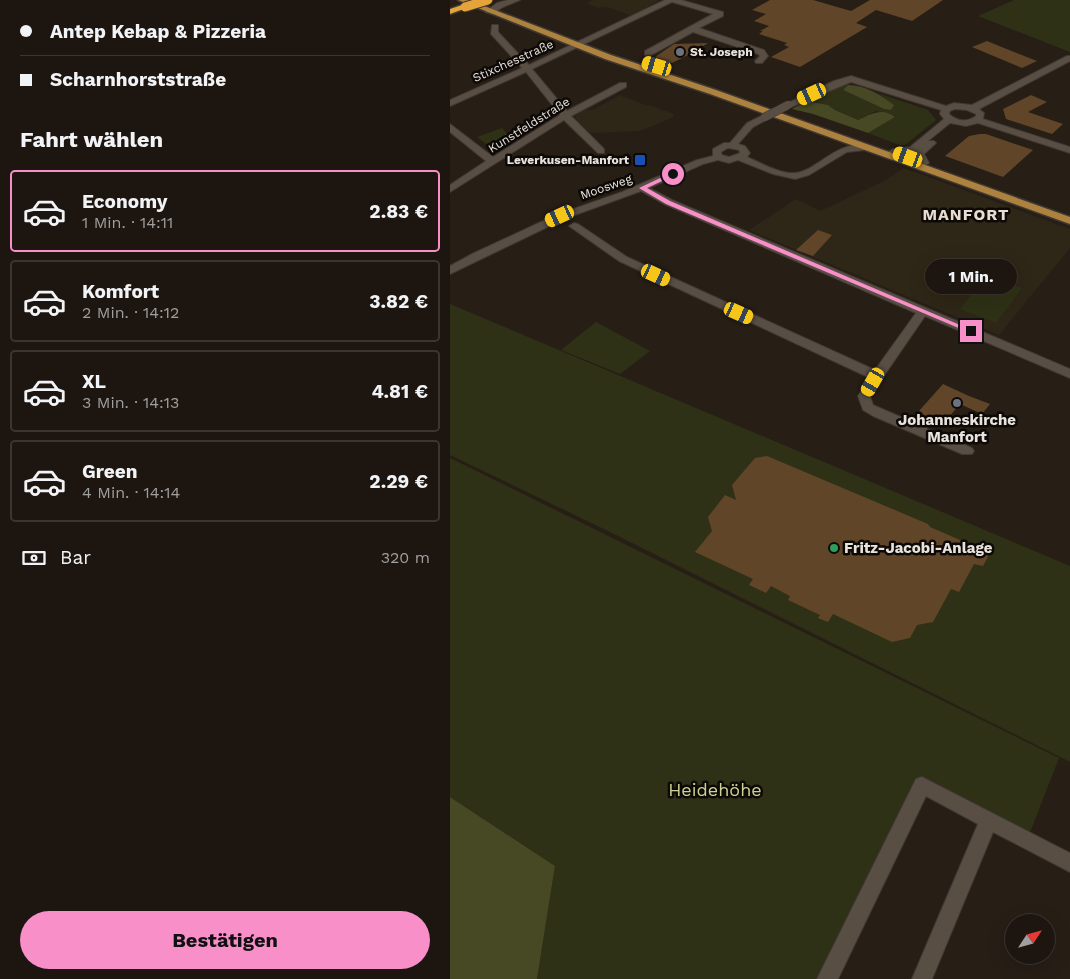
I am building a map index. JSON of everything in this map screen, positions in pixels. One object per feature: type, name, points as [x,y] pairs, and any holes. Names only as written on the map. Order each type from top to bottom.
[{"type":"highway","points":[[452,3],[488,0]]},
{"type":"highway","points":[[450,12],[463,2]]},
{"type":"main road","points":[[477,0],[493,10]]},
{"type":"main road","points":[[463,2],[493,10],[1070,221]]},
{"type":"main road","points":[[582,43],[1070,216]]},
{"type":"street","points":[[493,10],[516,0]]},
{"type":"street","points":[[648,53],[720,14],[672,0]]},
{"type":"street","name":"Stixchesstraße","points":[[450,104],[672,0]]},
{"type":"street","points":[[495,27],[494,32],[527,68],[564,116],[583,137],[601,151]]},
{"type":"street","points":[[693,29],[761,52],[764,56],[759,61]]},
{"type":"street","points":[[974,108],[1070,58]]},
{"type":"street","points":[[865,147],[845,148],[806,173],[795,176],[776,172],[741,158],[729,160],[718,157],[716,154],[718,149],[733,145],[750,125],[837,82],[852,79],[946,109],[959,105],[974,108],[981,115],[978,120]]},
{"type":"street","name":"Kunstfeldstraße","points":[[450,189],[564,116],[623,85]]},
{"type":"street","points":[[946,109],[944,114],[953,121],[967,123],[978,120],[1070,150]]},
{"type":"street","points":[[893,152],[913,149],[953,121]]},
{"type":"street","points":[[924,163],[919,156],[921,151],[953,121]]},
{"type":"street","points":[[450,127],[493,162]]},
{"type":"street","points":[[839,138],[845,148]]},
{"type":"street","points":[[733,145],[744,150],[745,153],[741,158]]},
{"type":"street","name":"Moosweg","points":[[450,271],[476,256],[560,216],[642,188],[700,162],[718,157]]},
{"type":"street","points":[[642,188],[668,202],[1070,374]]},
{"type":"street","points":[[576,225],[623,260],[877,376]]},
{"type":"street","points":[[924,310],[864,396],[867,407],[967,451]]},
{"type":"street","points":[[826,979],[922,785],[1070,863]]},
{"type":"street","points":[[922,979],[990,820]]},
{"type":"shaded area","points":[[593,0],[658,1],[632,16],[607,7],[598,8],[586,3]]},
{"type":"shaded area","points":[[620,95],[674,114],[672,118],[640,131],[590,133],[575,118],[576,115],[586,109],[593,110]]},
{"type":"shaded area","points":[[904,168],[1070,229],[1070,248],[999,335],[749,230],[796,199],[820,211],[886,180]]},
{"type":"green space","points":[[1014,0],[1070,0],[1070,52],[978,16]]},
{"type":"green space","points":[[841,85],[848,85],[843,90],[884,109],[891,110],[893,105],[877,93],[928,110],[936,120],[905,145],[899,145],[868,133],[895,117],[876,111],[858,120],[828,105],[807,101]]},
{"type":"green space","points":[[848,85],[867,89],[894,105],[891,110],[884,109],[843,90]]},
{"type":"green space","points":[[807,101],[828,105],[858,120],[881,112],[886,112],[895,117],[868,133],[813,114],[792,109]]},
{"type":"green space","points":[[502,128],[512,139],[490,147],[477,137]]},
{"type":"green space","points":[[987,275],[1022,288],[996,323],[960,309]]},
{"type":"green space","name":"Fritz-Jacobi-Anlage","points":[[450,304],[1070,566],[1070,762],[606,530],[450,455]]},
{"type":"green space","points":[[596,322],[650,351],[620,374],[561,350]]},
{"type":"green space","name":"Heidehöhe","points":[[450,458],[1059,758],[1029,835],[919,778],[820,979],[537,979],[555,866],[450,797]]},
{"type":"green space","points":[[450,797],[555,866],[537,979],[450,979]]},
{"type":"building","points":[[770,0],[813,0],[851,11],[870,0],[943,0],[912,21],[876,10],[856,23],[867,27],[800,67],[771,57],[789,47],[784,45],[787,43],[759,34],[763,31],[760,31],[769,26],[754,21],[766,14],[752,10]]},
{"type":"building","points":[[987,41],[1037,61],[1022,68],[972,47]]},
{"type":"building","name":"St. Joseph","points":[[708,43],[672,63],[655,57],[674,44]]},
{"type":"building","points":[[1031,95],[1047,102],[1028,112],[1063,124],[1052,134],[1006,119],[1003,109]]},
{"type":"building","points":[[986,134],[1033,150],[1003,177],[945,156],[969,136]]},
{"type":"building","points":[[818,230],[832,235],[813,256],[796,250]]},
{"type":"building","name":"Johanneskirche Manfort","points":[[943,384],[990,404],[982,414],[960,404],[944,423],[932,421],[919,411]]},
{"type":"building","points":[[767,456],[928,524],[930,527],[990,553],[983,566],[974,564],[959,592],[951,589],[933,622],[917,625],[910,638],[892,642],[833,614],[828,622],[818,618],[820,615],[788,600],[790,596],[771,586],[766,593],[749,585],[753,579],[695,552],[712,531],[708,517],[725,495],[736,500],[732,485],[755,458]]},
{"type":"place","name":"St. Joseph","points":[[680,52]]},
{"type":"place","name":"Leverkusen-Manfort","points":[[640,160]]},
{"type":"place","name":"Johanneskirche Manfort","points":[[957,403]]},
{"type":"place","name":"Fritz-Jacobi-Anlage","points":[[834,548]]},
{"type":"district","name":"MANFORT","points":[[966,214]]},
{"type":"route","points":[[673,174],[642,188],[668,202],[971,331]]}]
